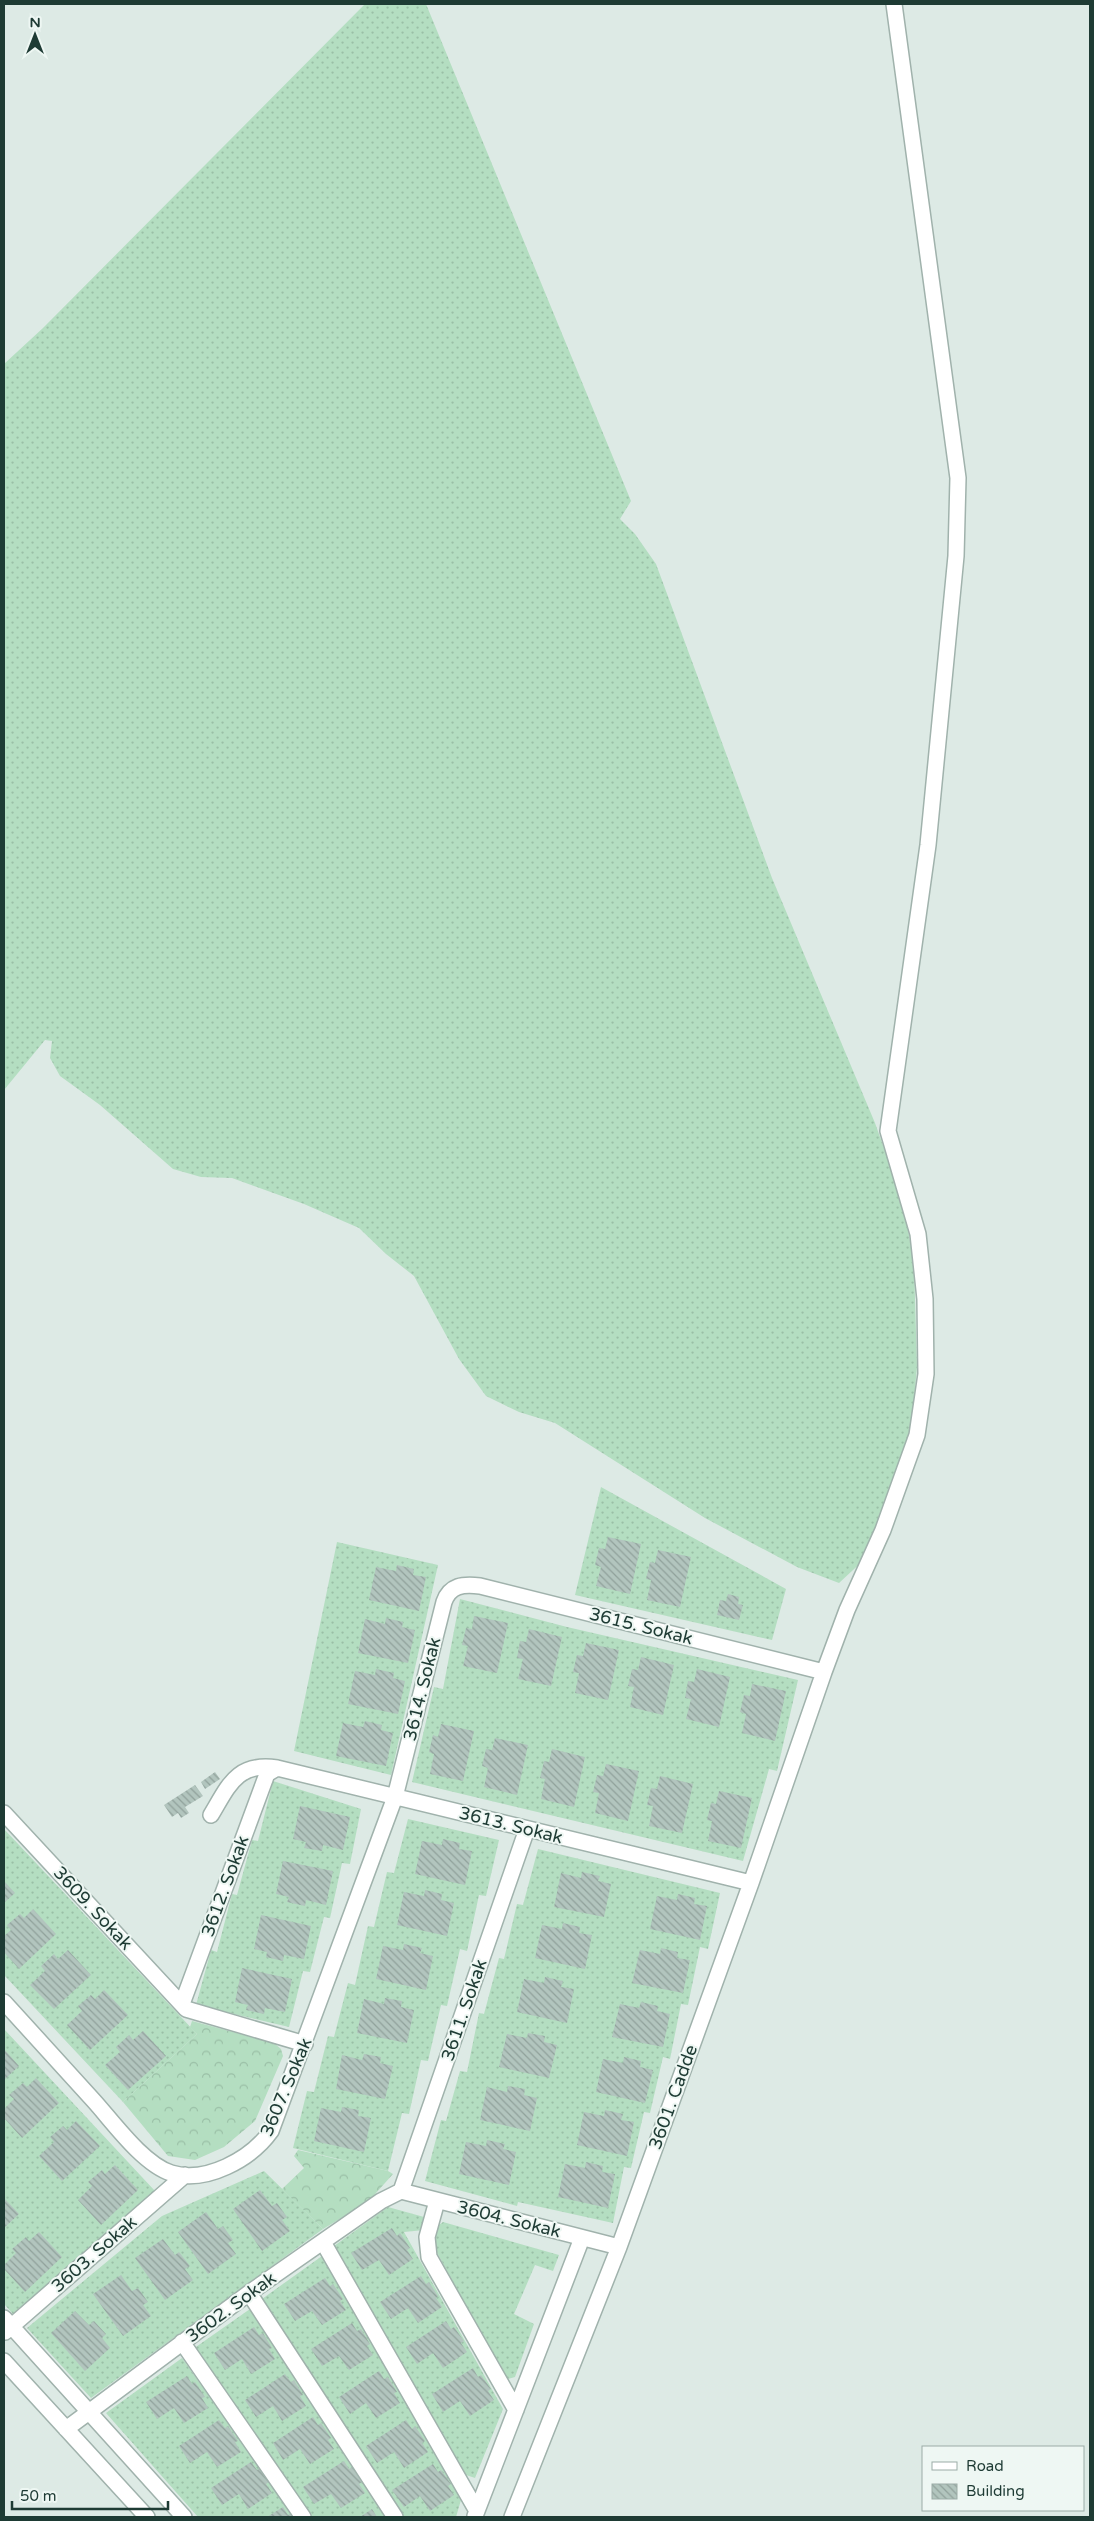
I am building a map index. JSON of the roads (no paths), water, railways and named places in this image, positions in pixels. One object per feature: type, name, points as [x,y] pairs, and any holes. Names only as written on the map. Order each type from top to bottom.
[{"type":"street","name":"3601. Cadde","points":[[512,2517],[618,2247],[751,1883],[824,1672],[847,1610],[902,1482],[917,1435],[926,1374],[925,1299],[918,1234],[888,1131],[928,845],[956,556],[958,478],[894,4]]},
{"type":"street","name":"3615. Sokak","points":[[458,1586],[480,1586],[824,1672]]},
{"type":"street","name":"3614. Sokak","points":[[395,1797],[444,1602],[451,1589],[458,1586]]},
{"type":"street","name":"3613. Sokak","points":[[211,1815],[231,1782],[246,1770],[262,1766],[751,1883]]},
{"type":"street","name":"3612. Sokak","points":[[182,2004],[265,1779],[274,1769]]},
{"type":"street","name":"3607. Sokak","points":[[4,2002],[143,2154],[157,2166],[171,2173],[185,2175],[220,2168],[243,2158],[262,2143],[271,2132],[395,1797]]},
{"type":"street","name":"3609. Sokak","points":[[4,1813],[182,2004]]},
{"type":"street","name":"3611. Sokak","points":[[401,2191],[527,1829]]},
{"type":"street","points":[[182,2004],[186,2009],[304,2044]]},
{"type":"street","name":"3603. Sokak","points":[[6,2326],[185,2175]]},
{"type":"street","name":"3604. Sokak","points":[[401,2191],[618,2247]]},
{"type":"street","name":"3602. Sokak","points":[[66,2428],[248,2293],[381,2201],[401,2191]]},
{"type":"street","points":[[437,2201],[427,2237],[429,2257],[516,2410]]},
{"type":"street","points":[[475,2514],[582,2238]]},
{"type":"street","points":[[323,2242],[475,2514]]},
{"type":"street","points":[[248,2293],[395,2517]]},
{"type":"street","points":[[6,2326],[89,2411],[184,2517]]},
{"type":"street","points":[[182,2342],[303,2517]]},
{"type":"street","points":[[4,2361],[147,2517]]}]
